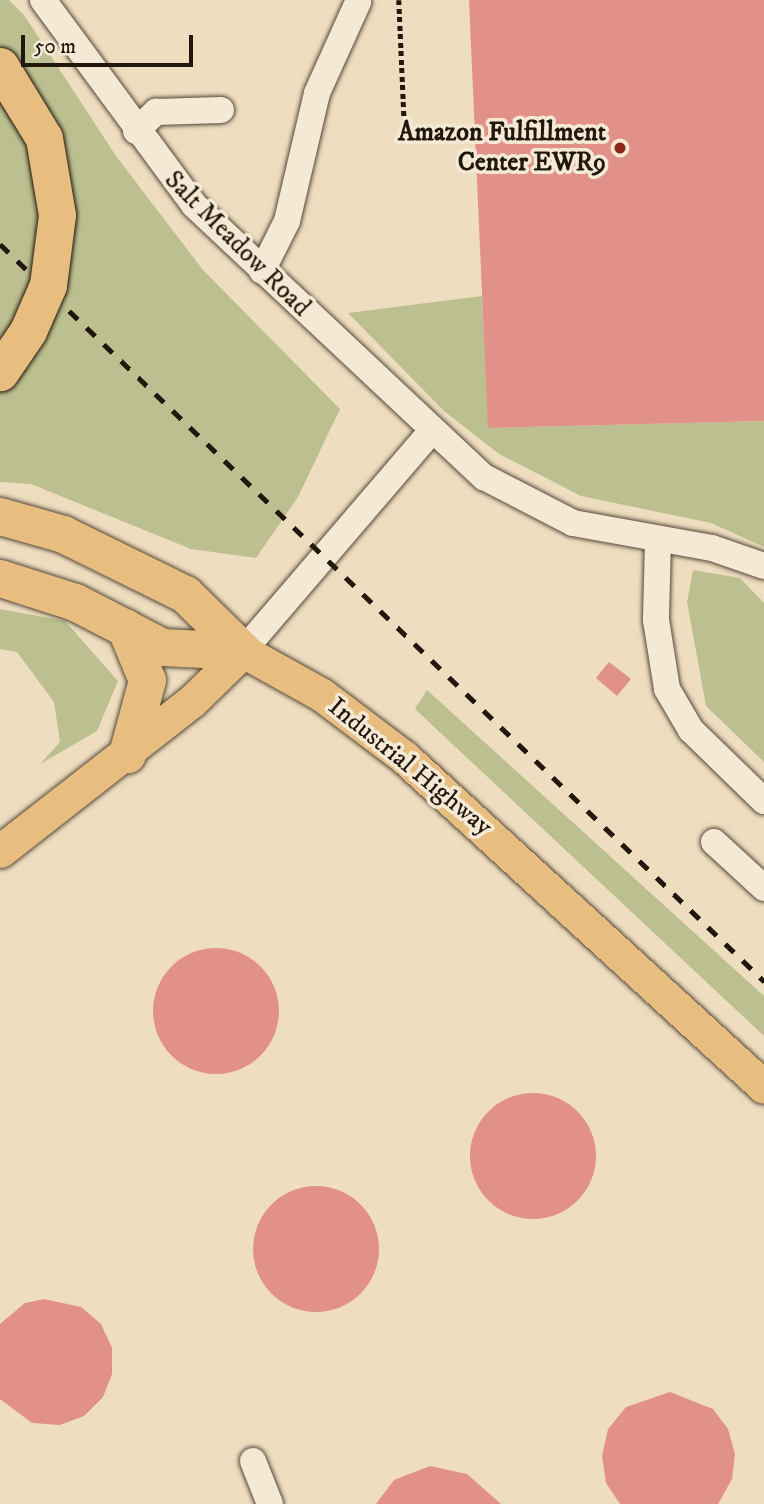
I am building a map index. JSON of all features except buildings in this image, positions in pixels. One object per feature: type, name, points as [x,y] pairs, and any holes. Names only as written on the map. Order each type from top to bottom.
[{"type":"highway","points":[[0,66],[44,138],[57,215],[54,262],[39,309],[0,372]]},
{"type":"highway","points":[[0,516],[63,534],[185,594],[243,651]]},
{"type":"highway","points":[[0,578],[75,602],[162,648],[243,651]]},
{"type":"highway","points":[[125,627],[147,680],[127,754]]},
{"type":"main road","points":[[0,851],[127,754],[243,651]]},
{"type":"main road","name":"Industrial Highway","points":[[243,651],[322,695],[404,757],[764,1087]]},
{"type":"street","name":"Salt Meadow Road","points":[[43,0],[135,131],[187,197],[430,433],[484,477],[543,510],[602,530],[722,550],[764,566]]},
{"type":"street","points":[[262,271],[287,221],[317,93],[358,2]]},
{"type":"street","points":[[135,131],[156,112],[220,110]]},
{"type":"street","points":[[243,651],[430,433]]},
{"type":"street","points":[[658,541],[656,620],[667,689],[691,730],[764,801]]},
{"type":"street","points":[[713,842],[764,888]]},
{"type":"street","points":[[253,1461],[270,1504]]},
{"type":"path","points":[[399,0],[405,138]]},
{"type":"green space","points":[[0,0],[9,0],[24,15],[116,156],[203,270],[340,409],[298,497],[256,558],[191,549],[31,484],[0,482]]},
{"type":"green space","points":[[482,296],[489,428],[764,421],[764,547],[711,523],[581,496],[499,454],[444,411],[348,313]]},
{"type":"green space","points":[[693,570],[740,578],[764,603],[764,762],[706,706],[687,602]]},
{"type":"green space","points":[[0,609],[65,621],[118,681],[97,731],[40,764],[60,742],[54,702],[17,652],[0,649]]},
{"type":"green space","points":[[427,690],[764,996],[764,1036],[415,709]]},
{"type":"railway","points":[[0,244],[764,981]]},
{"type":"place","name":"Amazon Fulfillment Center EWR9","points":[[620,148]]}]
